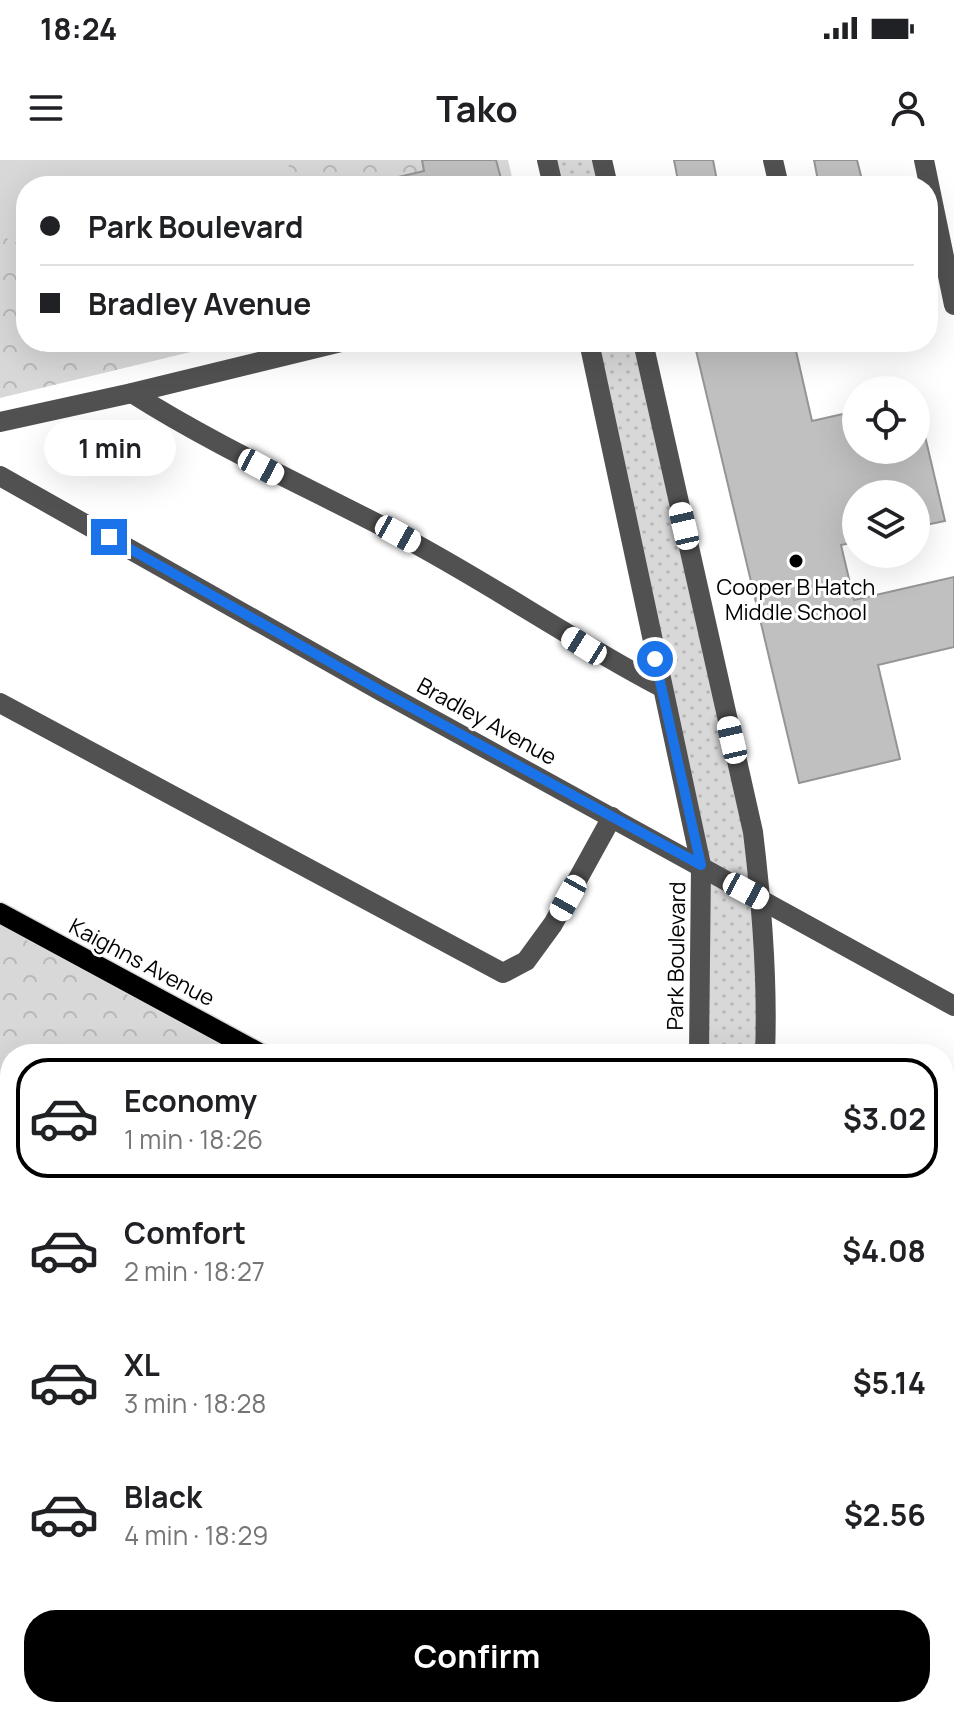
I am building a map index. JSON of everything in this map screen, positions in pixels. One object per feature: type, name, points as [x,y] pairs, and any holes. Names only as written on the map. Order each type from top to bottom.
[{"type":"main road","name":"Kaighns Avenue","points":[[0,913],[242,1044]]},
{"type":"street","points":[[939,203],[954,305]]},
{"type":"street","points":[[0,422],[300,352]]},
{"type":"street","name":"Park Boulevard","points":[[591,352],[701,865],[699,1044]]},
{"type":"street","points":[[645,352],[753,832],[761,899],[766,1044]]},
{"type":"street","points":[[132,393],[178,422],[289,481],[398,534],[496,590],[584,646],[661,687]]},
{"type":"street","name":"Bradley Avenue","points":[[0,476],[954,1006]]},
{"type":"street","points":[[0,703],[503,973],[526,961],[553,924],[612,817]]},
{"type":"green space","points":[[0,160],[508,160],[512,176],[16,176],[16,352],[191,352],[0,398]]},
{"type":"green space","points":[[0,160],[287,160],[291,176],[16,176],[16,243],[0,235]]},
{"type":"green space","points":[[547,160],[602,160],[606,176],[551,176]]},
{"type":"green space","points":[[591,352],[645,352],[753,832],[764,1044],[699,1044],[701,865]]},
{"type":"green space","points":[[0,913],[242,1044],[0,1044]]},
{"type":"building","points":[[422,160],[496,160],[500,176],[403,176],[424,171]]},
{"type":"building","points":[[674,160],[713,160],[716,176],[677,176]]},
{"type":"building","points":[[814,160],[857,160],[861,176],[817,176]]},
{"type":"building","name":"Cooper B Hatch Middle School","points":[[696,352],[796,352],[812,421],[842,414],[842,464],[930,464],[930,457],[945,521],[930,524],[930,480],[842,480],[842,568],[846,568],[854,600],[954,577],[954,647],[878,665],[900,759],[799,783]]},
{"type":"place","name":"Cooper B Hatch Middle School","points":[[796,561]]},
{"type":"route","points":[[109,537],[381,691],[701,865],[655,659]]}]
